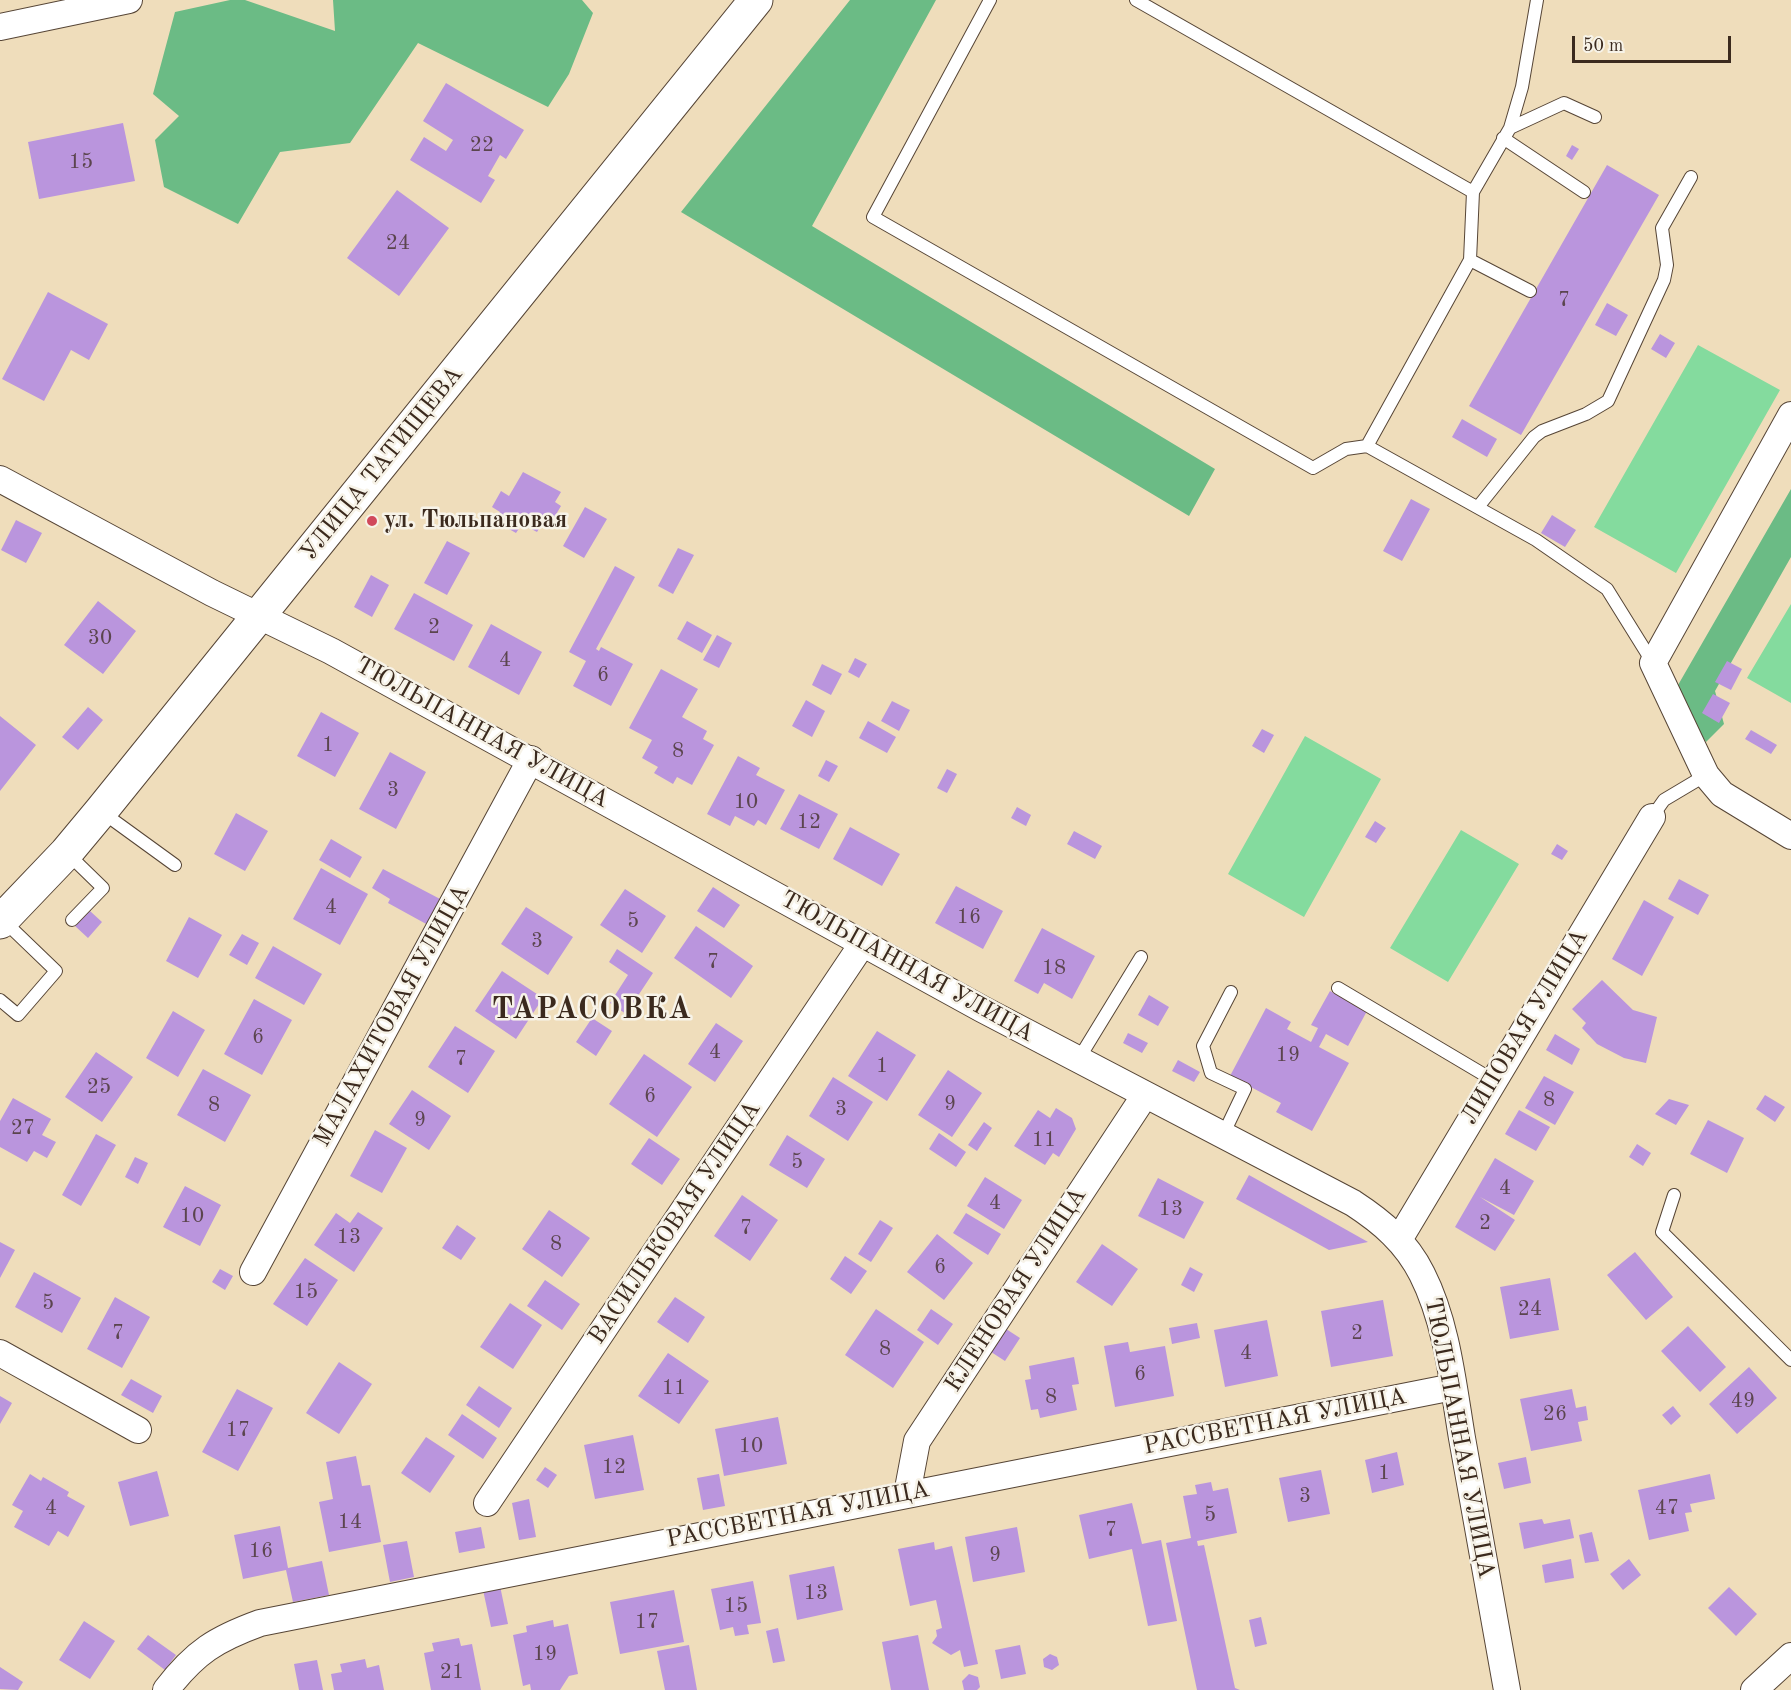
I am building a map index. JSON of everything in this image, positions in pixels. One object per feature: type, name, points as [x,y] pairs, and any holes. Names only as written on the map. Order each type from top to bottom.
[{"type":"street","points":[[0,27],[129,0]]},
{"type":"street","name":"УЛИЦА ТАТИЩЕВА","points":[[1,921],[66,853],[101,811],[260,617],[756,0]]},
{"type":"street","points":[[1791,416],[1653,663],[1706,776],[1722,794],[1791,836]]},
{"type":"street","name":"ТЮЛЬПАННАЯ УЛИЦА","points":[[0,479],[260,617],[331,651],[1078,1060],[1353,1203],[1400,1239],[1422,1272],[1434,1300],[1453,1387],[1507,1690]]},
{"type":"street","name":"МАЛАХИТОВАЯ УЛИЦА","points":[[253,1272],[531,759]]},
{"type":"street","name":"ЛИПОВАЯ УЛИЦА","points":[[1400,1239],[1652,817]]},
{"type":"street","name":"ВАСИЛЬКОВАЯ УЛИЦА","points":[[487,1503],[864,943]]},
{"type":"street","name":"КЛЕНОВАЯ УЛИЦА","points":[[907,1494],[917,1441],[1145,1095]]},
{"type":"street","points":[[0,1353],[138,1430]]},
{"type":"street","name":"РАССВЕТНАЯ УЛИЦА","points":[[166,1690],[193,1658],[214,1642],[260,1623],[1453,1387]]},
{"type":"street","points":[[1754,1690],[1791,1656]]},
{"type":"lane","points":[[990,0],[873,217],[1313,468],[1346,448],[1367,446],[1478,507],[1560,555],[1607,589],[1653,663]]},
{"type":"lane","points":[[1136,0],[1473,192]]},
{"type":"lane","points":[[1367,446],[1470,260],[1473,192],[1506,133],[1522,87],[1536,0]]},
{"type":"lane","points":[[1506,133],[1564,103],[1595,117]]},
{"type":"lane","points":[[1506,133],[1584,192]]},
{"type":"lane","points":[[1478,507],[1534,437],[1542,431],[1586,414],[1608,401],[1664,280],[1667,264],[1662,228],[1691,177]]},
{"type":"lane","points":[[1470,260],[1530,291]]},
{"type":"lane","points":[[1652,817],[1664,800],[1706,776]]},
{"type":"lane","points":[[101,811],[175,865]]},
{"type":"lane","points":[[66,853],[103,888],[72,920]]},
{"type":"lane","points":[[0,1000],[18,1015],[57,971],[1,921]]},
{"type":"lane","points":[[1078,1060],[1141,957]]},
{"type":"lane","points":[[1338,988],[1493,1080]]},
{"type":"lane","points":[[1223,1135],[1245,1089],[1211,1073],[1203,1046],[1231,992]]},
{"type":"lane","points":[[1674,1195],[1662,1232],[1791,1360]]},
{"type":"green space","points":[[230,0],[245,0],[335,31],[333,0],[582,0],[593,13],[569,74],[548,107],[418,43],[350,143],[280,152],[238,224],[164,187],[155,140],[179,116],[153,94],[175,12]]},
{"type":"green space","points":[[850,0],[936,0],[812,226],[1215,469],[1189,516],[681,212]]},
{"type":"green space","points":[[1698,345],[1780,390],[1676,573],[1594,527]]},
{"type":"green space","points":[[1791,489],[1791,557],[1715,691],[1724,724],[1706,742],[1674,692]]},
{"type":"green space","points":[[1791,604],[1791,703],[1747,678]]},
{"type":"green space","points":[[1305,736],[1381,779],[1304,917],[1228,874]]},
{"type":"green space","points":[[1461,830],[1519,864],[1448,982],[1390,948]]},
{"type":"building","points":[[446,83],[524,130],[506,159],[500,155],[488,176],[495,180],[481,203],[410,160],[424,137],[446,151],[453,140],[423,121]]},
{"type":"building","points":[[123,123],[135,181],[39,199],[28,142]]},
{"type":"building","points":[[1572,145],[1579,149],[1572,160],[1566,156]]},
{"type":"building","points":[[1607,165],[1659,195],[1521,435],[1469,406]]},
{"type":"building","points":[[397,190],[449,228],[399,296],[347,258]]},
{"type":"building","points":[[48,292],[108,324],[89,360],[71,350],[44,401],[2,379]]},
{"type":"building","points":[[1607,303],[1628,315],[1616,336],[1595,325]]},
{"type":"building","points":[[1660,334],[1675,343],[1666,358],[1651,349]]},
{"type":"building","points":[[1462,419],[1497,439],[1487,457],[1452,437]]},
{"type":"building","points":[[523,472],[561,492],[555,502],[561,506],[549,526],[543,522],[537,532],[522,524],[516,533],[495,521],[500,512],[492,507],[501,491],[509,496]]},
{"type":"building","points":[[1411,499],[1430,509],[1402,561],[1383,551]]},
{"type":"building","points":[[585,507],[607,519],[584,558],[563,546]]},
{"type":"building","points":[[1552,515],[1576,530],[1565,547],[1541,533]]},
{"type":"building","points":[[16,520],[42,533],[26,563],[1,550]]},
{"type":"building","points":[[447,541],[470,553],[447,595],[424,583]]},
{"type":"building","points":[[678,548],[694,555],[673,594],[658,586]]},
{"type":"building","points":[[615,566],[635,577],[596,649],[599,651],[601,647],[633,664],[611,706],[573,686],[586,661],[569,652]]},
{"type":"building","points":[[371,575],[389,585],[372,617],[354,607]]},
{"type":"building","points":[[414,593],[473,625],[454,661],[394,629]]},
{"type":"building","points":[[98,601],[136,631],[103,674],[64,645]]},
{"type":"building","points":[[687,621],[712,635],[702,653],[677,639]]},
{"type":"building","points":[[491,624],[542,652],[519,695],[468,667]]},
{"type":"building","points":[[717,635],[732,643],[719,668],[703,660]]},
{"type":"building","points":[[855,658],[867,664],[859,678],[848,672]]},
{"type":"building","points":[[1727,661],[1742,669],[1731,690],[1715,682]]},
{"type":"building","points":[[822,664],[842,674],[831,695],[812,685]]},
{"type":"building","points":[[661,669],[698,689],[682,717],[707,731],[703,739],[714,745],[692,785],[677,777],[673,784],[654,773],[658,767],[642,758],[652,740],[629,728]]},
{"type":"building","points":[[1713,694],[1730,703],[1719,723],[1702,713]]},
{"type":"building","points":[[806,700],[825,711],[812,737],[792,726]]},
{"type":"building","points":[[892,701],[910,710],[899,731],[881,721]]},
{"type":"building","points":[[88,707],[103,720],[78,750],[62,737]]},
{"type":"building","points":[[321,712],[359,733],[335,777],[297,756]]},
{"type":"building","points":[[0,716],[36,745],[0,791]]},
{"type":"building","points":[[868,721],[896,737],[887,753],[859,738]]},
{"type":"building","points":[[1262,729],[1274,735],[1264,753],[1252,746]]},
{"type":"building","points":[[1751,730],[1777,745],[1771,754],[1745,739]]},
{"type":"building","points":[[390,752],[426,772],[396,829],[359,809]]},
{"type":"building","points":[[738,756],[760,768],[756,775],[785,790],[766,825],[758,820],[754,826],[735,816],[730,826],[707,814]]},
{"type":"building","points":[[826,760],[838,766],[829,782],[818,776]]},
{"type":"building","points":[[947,769],[957,774],[947,793],[937,788]]},
{"type":"building","points":[[799,794],[838,814],[819,849],[780,829]]},
{"type":"building","points":[[1017,807],[1031,815],[1026,826],[1011,818]]},
{"type":"building","points":[[236,813],[268,831],[245,871],[214,854]]},
{"type":"building","points":[[1375,821],[1386,828],[1376,843],[1365,837]]},
{"type":"building","points":[[850,827],[900,854],[882,886],[833,859]]},
{"type":"building","points":[[1074,831],[1102,846],[1095,859],[1067,844]]},
{"type":"building","points":[[331,839],[362,857],[350,878],[319,860]]},
{"type":"building","points":[[1557,844],[1568,851],[1562,860],[1551,854]]},
{"type":"building","points":[[321,868],[368,894],[340,945],[293,919]]},
{"type":"building","points":[[383,869],[442,900],[428,925],[388,903],[390,899],[372,888]]},
{"type":"building","points":[[1679,879],[1709,895],[1698,915],[1668,899]]},
{"type":"building","points":[[956,886],[1003,911],[983,949],[935,923]]},
{"type":"building","points":[[713,887],[740,905],[724,928],[697,911]]},
{"type":"building","points":[[625,889],[666,916],[642,953],[600,925]]},
{"type":"building","points":[[1644,900],[1674,917],[1642,976],[1612,959]]},
{"type":"building","points":[[526,907],[573,937],[548,975],[501,944]]},
{"type":"building","points":[[90,911],[102,922],[88,938],[75,926]]},
{"type":"building","points":[[189,917],[222,935],[198,978],[166,961]]},
{"type":"building","points":[[696,926],[753,966],[731,998],[674,958]]},
{"type":"building","points":[[1042,928],[1095,956],[1072,999],[1044,983],[1038,994],[1014,981]]},
{"type":"building","points":[[242,934],[259,943],[247,965],[229,955]]},
{"type":"building","points":[[273,946],[322,974],[304,1005],[255,978]]},
{"type":"building","points":[[617,949],[653,973],[626,1014],[610,1003],[628,975],[609,962]]},
{"type":"building","points":[[502,971],[543,998],[516,1039],[475,1011]]},
{"type":"building","points":[[1602,980],[1633,1010],[1657,1017],[1646,1063],[1624,1058],[1597,1044],[1582,1028],[1586,1023],[1572,1009]]},
{"type":"building","points":[[1330,991],[1367,1011],[1348,1046],[1326,1034],[1319,1047],[1349,1063],[1312,1131],[1276,1112],[1281,1103],[1230,1076],[1266,1008],[1291,1022],[1287,1029],[1311,1042],[1318,1028],[1311,1025]]},
{"type":"building","points":[[1149,995],[1169,1007],[1158,1026],[1138,1015]]},
{"type":"building","points":[[254,999],[292,1020],[262,1075],[224,1054]]},
{"type":"building","points":[[173,1011],[205,1030],[178,1077],[146,1058]]},
{"type":"building","points":[[592,1018],[612,1031],[596,1056],[576,1042]]},
{"type":"building","points":[[716,1023],[743,1041],[715,1082],[688,1064]]},
{"type":"building","points":[[455,1026],[495,1051],[468,1093],[428,1067]]},
{"type":"building","points":[[877,1031],[916,1055],[887,1101],[848,1076]]},
{"type":"building","points":[[1128,1033],[1148,1043],[1142,1053],[1123,1043]]},
{"type":"building","points":[[1555,1034],[1580,1049],[1572,1065],[1546,1050]]},
{"type":"building","points":[[96,1052],[133,1077],[102,1122],[65,1097]]},
{"type":"building","points":[[644,1054],[692,1087],[657,1137],[609,1104]]},
{"type":"building","points":[[1178,1060],[1200,1072],[1194,1082],[1172,1071]]},
{"type":"building","points":[[203,1069],[251,1095],[225,1142],[177,1115]]},
{"type":"building","points":[[948,1070],[982,1093],[952,1137],[918,1115]]},
{"type":"building","points":[[1544,1076],[1574,1092],[1555,1125],[1525,1108]]},
{"type":"building","points":[[833,1077],[873,1102],[848,1141],[809,1116]]},
{"type":"building","points":[[412,1090],[451,1116],[429,1150],[389,1124]]},
{"type":"building","points":[[1765,1095],[1785,1107],[1775,1122],[1756,1109]]},
{"type":"building","points":[[13,1098],[51,1119],[42,1135],[56,1142],[47,1158],[34,1151],[27,1162],[0,1147],[0,1121]]},
{"type":"building","points":[[1669,1099],[1689,1105],[1676,1125],[1655,1114]]},
{"type":"building","points":[[1056,1108],[1072,1118],[1076,1129],[1059,1157],[1053,1153],[1045,1165],[1014,1146],[1038,1110],[1050,1118]]},
{"type":"building","points":[[1519,1110],[1550,1127],[1536,1151],[1505,1134]]},
{"type":"building","points":[[1708,1120],[1744,1138],[1727,1173],[1690,1154]]},
{"type":"building","points":[[984,1122],[992,1128],[977,1151],[968,1145]]},
{"type":"building","points":[[375,1130],[407,1148],[382,1193],[350,1176]]},
{"type":"building","points":[[939,1133],[966,1152],[956,1167],[929,1149]]},
{"type":"building","points":[[96,1134],[116,1145],[81,1206],[62,1195]]},
{"type":"building","points":[[787,1135],[825,1159],[807,1188],[769,1165]]},
{"type":"building","points":[[649,1138],[680,1159],[662,1185],[631,1164]]},
{"type":"building","points":[[1637,1144],[1651,1153],[1643,1166],[1629,1157]]},
{"type":"building","points":[[135,1157],[148,1163],[138,1184],[125,1177]]},
{"type":"building","points":[[1495,1158],[1534,1181],[1514,1215],[1480,1197],[1515,1220],[1495,1251],[1455,1227]]},
{"type":"building","points":[[1249,1175],[1368,1242],[1329,1250],[1236,1199]]},
{"type":"building","points":[[985,1177],[1022,1200],[1004,1229],[967,1206]]},
{"type":"building","points":[[1158,1178],[1204,1202],[1184,1239],[1138,1216]]},
{"type":"building","points":[[185,1186],[221,1205],[200,1246],[163,1227]]},
{"type":"building","points":[[742,1195],[778,1220],[750,1261],[714,1236]]},
{"type":"building","points":[[549,1210],[590,1238],[562,1277],[522,1249]]},
{"type":"building","points":[[358,1212],[383,1228],[354,1272],[314,1245],[336,1213],[350,1223]]},
{"type":"building","points":[[966,1213],[1001,1234],[988,1255],[953,1233]]},
{"type":"building","points":[[880,1220],[893,1228],[871,1262],[858,1254]]},
{"type":"building","points":[[457,1225],[476,1238],[461,1260],[442,1248]]},
{"type":"building","points":[[937,1234],[973,1263],[944,1300],[907,1272]]},
{"type":"building","points":[[0,1242],[15,1250],[0,1278]]},
{"type":"building","points":[[1102,1244],[1138,1269],[1112,1306],[1076,1282]]},
{"type":"building","points":[[1635,1252],[1673,1297],[1646,1320],[1607,1275]]},
{"type":"building","points":[[845,1256],[867,1271],[851,1294],[830,1279]]},
{"type":"building","points":[[305,1258],[338,1280],[307,1326],[273,1304]]},
{"type":"building","points":[[1190,1267],[1203,1274],[1194,1292],[1181,1285]]},
{"type":"building","points":[[220,1269],[233,1276],[225,1290],[212,1282]]},
{"type":"building","points":[[34,1272],[81,1298],[62,1333],[15,1307]]},
{"type":"building","points":[[1550,1278],[1559,1330],[1510,1339],[1500,1287]]},
{"type":"building","points":[[545,1280],[580,1304],[562,1330],[527,1306]]},
{"type":"building","points":[[115,1297],[150,1317],[122,1368],[87,1349]]},
{"type":"building","points":[[675,1297],[705,1317],[688,1343],[657,1322]]},
{"type":"building","points":[[1383,1300],[1393,1356],[1331,1367],[1321,1311]]},
{"type":"building","points":[[510,1303],[542,1325],[513,1369],[480,1347]]},
{"type":"building","points":[[876,1309],[924,1342],[893,1388],[845,1355]]},
{"type":"building","points":[[931,1309],[953,1324],[938,1345],[917,1330]]},
{"type":"building","points":[[1267,1320],[1278,1376],[1225,1387],[1214,1330]]},
{"type":"building","points":[[1197,1323],[1200,1338],[1172,1344],[1169,1328]]},
{"type":"building","points":[[1688,1326],[1726,1367],[1700,1392],[1661,1351]]},
{"type":"building","points":[[1003,1327],[1020,1338],[1005,1361],[988,1350]]},
{"type":"building","points":[[1128,1342],[1130,1352],[1165,1346],[1174,1396],[1115,1407],[1104,1346]]},
{"type":"building","points":[[668,1353],[709,1381],[679,1424],[638,1396]]},
{"type":"building","points":[[1074,1357],[1079,1384],[1072,1385],[1077,1410],[1040,1418],[1038,1409],[1031,1410],[1025,1380],[1031,1379],[1029,1366]]},
{"type":"building","points":[[339,1362],[372,1384],[339,1434],[306,1413]]},
{"type":"building","points":[[1749,1367],[1777,1398],[1737,1434],[1709,1404]]},
{"type":"building","points":[[131,1379],[162,1396],[153,1413],[121,1395]]},
{"type":"building","points":[[479,1386],[512,1408],[499,1428],[466,1405]]},
{"type":"building","points":[[237,1389],[273,1408],[238,1471],[202,1452]]},
{"type":"building","points":[[1572,1389],[1576,1408],[1586,1406],[1588,1420],[1578,1422],[1582,1441],[1531,1451],[1520,1399]]},
{"type":"building","points":[[0,1396],[12,1403],[0,1424]]},
{"type":"building","points":[[1673,1406],[1681,1416],[1671,1425],[1662,1415]]},
{"type":"building","points":[[462,1414],[497,1438],[483,1459],[448,1435]]},
{"type":"building","points":[[778,1417],[787,1464],[724,1476],[715,1429]]},
{"type":"building","points":[[633,1435],[644,1490],[595,1499],[584,1445]]},
{"type":"building","points":[[426,1437],[455,1456],[430,1493],[401,1473]]},
{"type":"building","points":[[1397,1452],[1404,1485],[1372,1493],[1365,1460]]},
{"type":"building","points":[[356,1456],[362,1486],[370,1485],[381,1542],[329,1552],[319,1502],[333,1499],[326,1462]]},
{"type":"building","points":[[1526,1457],[1531,1483],[1504,1489],[1498,1463]]},
{"type":"building","points":[[545,1467],[557,1475],[548,1488],[536,1480]]},
{"type":"building","points":[[1321,1470],[1330,1514],[1288,1522],[1279,1478]]},
{"type":"building","points":[[157,1471],[169,1516],[130,1526],[118,1482]]},
{"type":"building","points":[[30,1474],[41,1481],[43,1477],[69,1492],[67,1496],[85,1506],[68,1537],[58,1531],[49,1546],[14,1527],[23,1511],[12,1505]]},
{"type":"building","points":[[719,1474],[725,1506],[703,1510],[697,1478]]},
{"type":"building","points":[[1710,1474],[1715,1499],[1690,1504],[1692,1512],[1685,1513],[1689,1531],[1649,1540],[1638,1490]]},
{"type":"building","points":[[1211,1482],[1213,1491],[1228,1488],[1237,1533],[1197,1541],[1198,1546],[1204,1545],[1235,1688],[1240,1690],[1197,1690],[1166,1543],[1191,1538],[1183,1496],[1197,1494],[1195,1485]]},
{"type":"building","points":[[529,1499],[536,1537],[519,1540],[512,1503]]},
{"type":"building","points":[[1132,1503],[1142,1544],[1161,1540],[1177,1621],[1148,1626],[1132,1549],[1089,1559],[1079,1515]]},
{"type":"building","points":[[1542,1519],[1544,1524],[1570,1519],[1574,1538],[1524,1549],[1519,1523]]},
{"type":"building","points":[[280,1526],[288,1568],[322,1561],[329,1595],[293,1602],[286,1570],[243,1579],[234,1535]]},
{"type":"building","points":[[481,1527],[485,1548],[459,1553],[455,1532]]},
{"type":"building","points":[[1017,1527],[1025,1572],[973,1582],[965,1537]]},
{"type":"building","points":[[1592,1532],[1599,1561],[1585,1563],[1579,1535]]},
{"type":"building","points":[[407,1541],[414,1577],[390,1582],[383,1545]]},
{"type":"building","points":[[934,1542],[935,1550],[952,1546],[978,1664],[964,1667],[960,1650],[951,1655],[932,1643],[937,1636],[936,1630],[942,1628],[936,1600],[910,1606],[898,1549]]},
{"type":"building","points":[[1571,1559],[1574,1578],[1545,1583],[1542,1565]]},
{"type":"building","points":[[1629,1559],[1641,1575],[1623,1590],[1610,1574]]},
{"type":"building","points":[[834,1566],[843,1610],[797,1620],[789,1575]]},
{"type":"building","points":[[753,1581],[761,1623],[747,1625],[749,1634],[735,1636],[733,1627],[720,1630],[711,1589]]},
{"type":"building","points":[[500,1586],[508,1624],[491,1627],[483,1590]]},
{"type":"building","points":[[1729,1587],[1757,1614],[1736,1636],[1708,1608]]},
{"type":"building","points":[[674,1590],[684,1642],[620,1654],[610,1602]]},
{"type":"building","points":[[1261,1617],[1267,1644],[1255,1647],[1249,1620]]},
{"type":"building","points":[[553,1620],[554,1627],[568,1624],[578,1674],[569,1676],[560,1690],[531,1690],[530,1684],[523,1686],[513,1635],[527,1632],[526,1626]]},
{"type":"building","points":[[84,1621],[115,1641],[90,1679],[59,1660]]},
{"type":"building","points":[[778,1628],[785,1661],[773,1663],[766,1631]]},
{"type":"building","points":[[148,1635],[176,1655],[165,1670],[137,1649]]},
{"type":"building","points":[[918,1635],[929,1690],[891,1690],[882,1642]]},
{"type":"building","points":[[459,1638],[461,1646],[472,1644],[481,1690],[431,1690],[424,1653],[434,1651],[432,1643]]},
{"type":"building","points":[[689,1645],[697,1690],[665,1690],[657,1651]]},
{"type":"building","points":[[1020,1645],[1026,1674],[1001,1679],[995,1650]]},
{"type":"building","points":[[1050,1654],[1057,1657],[1059,1665],[1052,1670],[1044,1667],[1043,1659]]},
{"type":"building","points":[[365,1659],[367,1668],[379,1665],[384,1690],[334,1690],[331,1674],[342,1672],[340,1664]]},
{"type":"building","points":[[317,1660],[323,1690],[299,1690],[294,1664]]},
{"type":"building","points":[[0,1667],[23,1682],[18,1690],[0,1689]]},
{"type":"building","points":[[969,1674],[978,1677],[980,1687],[977,1690],[964,1690],[962,1681]]},
{"type":"place","name":"ул. Тюльпановая","points":[[372,521]]},
{"type":"district","name":"ТАРАСОВКА","points":[[592,1010]]}]
